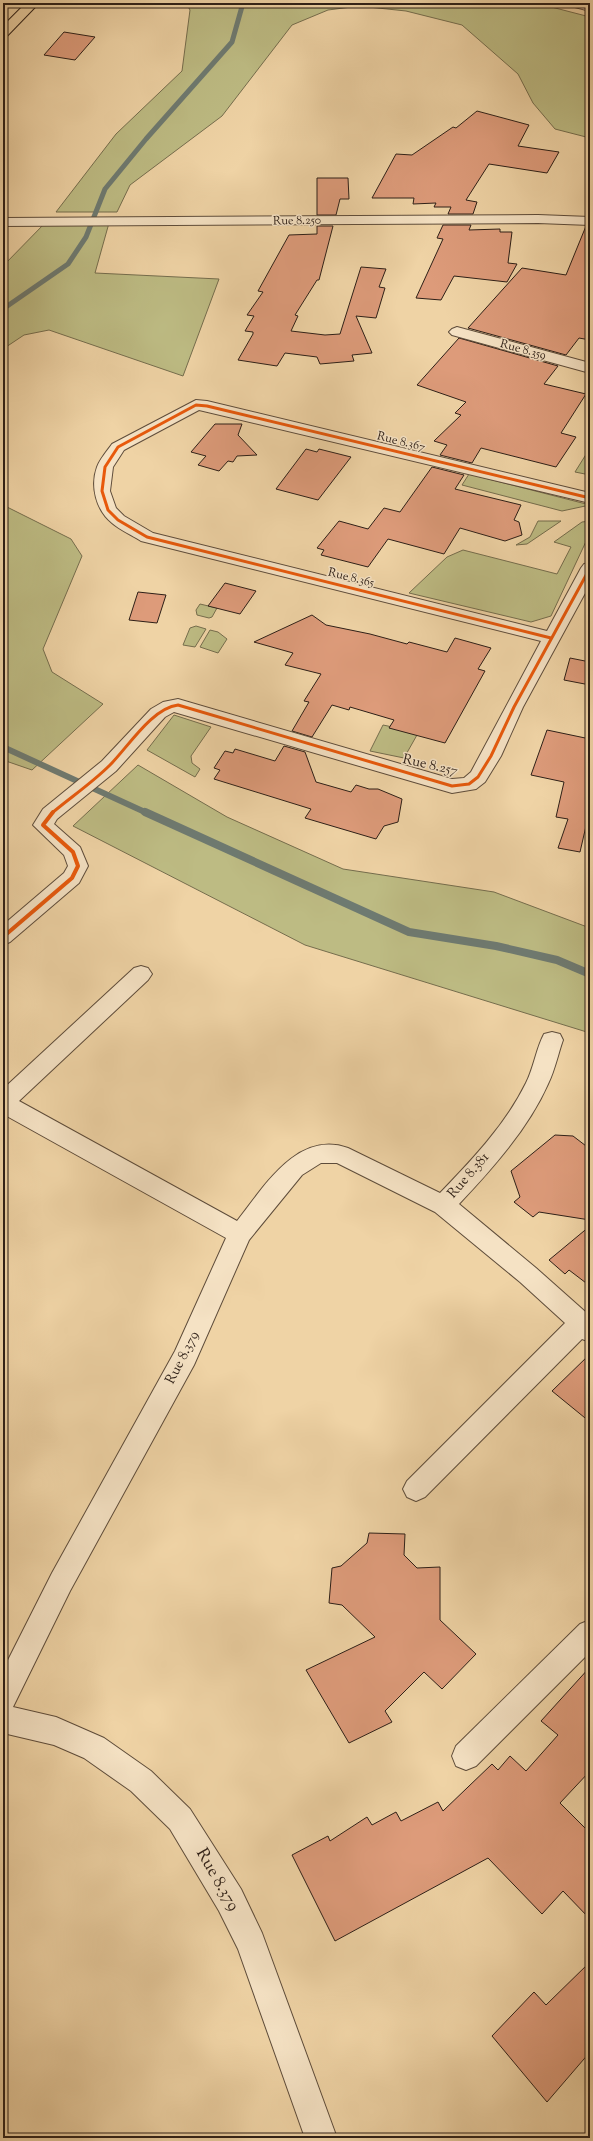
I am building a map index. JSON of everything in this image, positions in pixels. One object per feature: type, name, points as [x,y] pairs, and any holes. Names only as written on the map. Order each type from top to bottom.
[{"type":"highway","points":[[3,33],[33,3]]},
{"type":"street","points":[[575,3],[590,7]]},
{"type":"street","name":"Rue 8.250","points":[[3,222],[538,219],[590,221]]},
{"type":"street","name":"Rue 8.359","points":[[456,332],[590,368]]},
{"type":"street","name":"Rue 8.365","points":[[207,406],[196,405],[118,447],[105,467],[102,491],[108,510],[118,520],[147,537],[550,638]]},
{"type":"street","name":"Rue 8.367","points":[[207,406],[590,498]]},
{"type":"street","name":"Rue 8.257","points":[[3,937],[72,878],[78,866],[73,852],[43,825],[50,814],[108,766],[158,713],[170,706],[178,705],[452,786],[469,784],[478,777],[491,756],[550,638],[590,568]]},
{"type":"street","points":[[140,974],[3,1103],[240,1234]]},
{"type":"street","name":"Rue 8.381","points":[[552,1040],[537,1082],[526,1103],[473,1175],[443,1205],[528,1275],[585,1327]]},
{"type":"street","name":"Rue 8.379","points":[[3,1699],[61,1582],[185,1357],[240,1234],[294,1168],[307,1159],[320,1154],[340,1154],[443,1205]]},
{"type":"street","points":[[416,1489],[585,1327]]},
{"type":"street","points":[[466,1756],[590,1633]]},
{"type":"street","name":"Rue 8.379","points":[[3,1720],[56,1731],[94,1748],[141,1781],[180,1819],[230,1900],[251,1944],[321,2138]]},
{"type":"shaded area","points":[[186,3],[536,3],[590,17],[590,138],[555,129],[533,103],[518,74],[462,25],[406,11],[359,6],[328,10],[292,25],[222,116],[130,185],[117,212],[56,212],[116,134],[182,71],[190,10]]},
{"type":"shaded area","points":[[46,222],[109,223],[95,273],[219,279],[183,376],[49,330],[24,335],[3,349],[3,266]]},
{"type":"shaded area","points":[[590,448],[590,475],[575,472]]},
{"type":"shaded area","points":[[469,474],[590,505],[562,511],[462,485]]},
{"type":"shaded area","points":[[3,505],[71,539],[82,556],[43,649],[52,672],[103,704],[32,770],[3,760]]},
{"type":"shaded area","points":[[538,521],[561,521],[527,544],[516,545],[530,537]]},
{"type":"shaded area","points":[[590,521],[590,533],[551,616],[531,622],[409,593],[447,557],[463,550],[557,574],[571,547],[554,542],[582,522]]},
{"type":"shaded area","points":[[200,604],[217,608],[212,617],[209,618],[197,615],[196,610]]},
{"type":"shaded area","points":[[196,626],[206,629],[195,647],[183,645],[190,628]]},
{"type":"shaded area","points":[[210,630],[218,632],[227,639],[218,653],[200,647]]},
{"type":"shaded area","points":[[174,715],[211,727],[191,756],[192,763],[200,769],[195,777],[147,750]]},
{"type":"shaded area","points":[[383,725],[407,730],[417,735],[404,758],[370,751]]},
{"type":"shaded area","points":[[138,765],[227,817],[343,869],[494,892],[590,928],[590,1033],[305,945],[73,826]]},
{"type":"building","points":[[64,32],[95,37],[75,60],[44,55]]},
{"type":"building","points":[[477,111],[529,125],[518,146],[559,152],[547,173],[489,164],[466,200],[477,202],[473,214],[448,214],[451,207],[434,207],[436,203],[413,204],[414,198],[372,198],[396,154],[412,155],[453,127],[456,128]]},
{"type":"building","points":[[317,178],[348,178],[349,199],[340,199],[336,215],[317,215]]},
{"type":"building","points":[[443,225],[471,225],[469,230],[500,229],[500,232],[512,232],[508,263],[517,264],[507,282],[454,276],[441,300],[416,298],[443,239],[437,238]]},
{"type":"building","points":[[317,226],[333,226],[319,280],[317,280],[295,315],[298,316],[291,331],[325,335],[340,334],[361,267],[386,269],[379,287],[385,288],[376,318],[356,316],[372,353],[352,355],[354,361],[320,364],[317,357],[285,353],[277,366],[238,360],[253,334],[253,332],[245,331],[254,316],[247,315],[263,292],[258,291],[289,235],[317,234]]},
{"type":"building","points":[[586,226],[590,226],[590,340],[579,338],[566,355],[468,328],[522,268],[566,275]]},
{"type":"building","points":[[459,338],[558,366],[544,384],[586,394],[561,433],[576,437],[556,467],[481,448],[472,463],[440,455],[447,445],[434,441],[461,415],[455,413],[466,402],[417,385]]},
{"type":"building","points":[[215,424],[242,424],[238,435],[257,455],[237,456],[233,462],[228,461],[219,471],[198,465],[206,456],[191,452]]},
{"type":"building","points":[[306,449],[317,452],[319,449],[351,457],[318,500],[276,489]]},
{"type":"building","points":[[432,467],[464,475],[455,489],[521,505],[514,520],[519,522],[522,535],[505,541],[460,528],[444,554],[388,539],[368,567],[321,555],[324,550],[317,548],[339,521],[368,529],[384,508],[400,512]]},
{"type":"building","points":[[225,583],[256,591],[240,614],[208,606]]},
{"type":"building","points":[[138,592],[166,595],[157,623],[129,620]]},
{"type":"building","points":[[312,615],[326,625],[370,634],[407,644],[409,642],[447,652],[455,638],[491,648],[478,669],[485,671],[445,743],[389,728],[394,720],[350,707],[349,710],[332,705],[312,737],[292,731],[309,702],[304,701],[321,674],[285,665],[293,653],[254,642]]},
{"type":"building","points":[[570,658],[590,662],[590,685],[564,680]]},
{"type":"building","points":[[547,730],[590,739],[590,826],[586,826],[580,852],[558,848],[568,819],[556,817],[564,782],[531,775]]},
{"type":"building","points":[[284,746],[305,752],[316,782],[351,792],[356,785],[369,789],[378,789],[402,799],[398,822],[384,826],[376,839],[305,818],[311,809],[214,779],[220,770],[214,768],[225,751],[233,753],[235,749],[275,761]]},
{"type":"building","points":[[555,1135],[573,1136],[590,1149],[590,1220],[539,1212],[533,1217],[514,1202],[520,1197],[511,1171]]},
{"type":"building","points":[[590,1226],[590,1286],[569,1270],[565,1274],[549,1260]]},
{"type":"building","points":[[590,1354],[590,1422],[552,1391]]},
{"type":"building","points":[[369,1533],[405,1534],[404,1555],[417,1568],[440,1567],[440,1620],[476,1654],[442,1689],[424,1672],[385,1711],[392,1722],[349,1743],[306,1670],[375,1637],[342,1605],[329,1603],[332,1568],[341,1566],[367,1543]]},
{"type":"building","points":[[590,1667],[590,1771],[560,1803],[590,1833],[590,1919],[563,1891],[542,1914],[488,1858],[335,1941],[292,1855],[328,1836],[330,1841],[367,1817],[372,1825],[396,1812],[401,1821],[438,1802],[443,1811],[492,1764],[498,1770],[510,1756],[526,1771],[558,1735],[541,1721]]},
{"type":"building","points":[[590,1962],[590,2052],[547,2102],[492,2036],[534,1992],[546,2005]]},
{"type":"waterway","points":[[3,309],[68,264],[86,237],[105,189],[146,139],[232,42],[243,3]]},
{"type":"waterway","points":[[3,747],[147,813]]},
{"type":"waterway","points":[[145,812],[409,932],[496,946],[557,960],[590,974]]},
{"type":"cycle path","points":[[551,638],[147,537],[118,520],[108,510],[102,491],[105,467],[118,447],[196,405],[207,406],[590,498]]},
{"type":"cycle path","points":[[3,937],[72,878],[78,866],[73,852],[43,825],[50,814],[109,766],[158,713],[170,706],[178,705],[452,786],[469,784],[478,777],[491,756],[514,707],[590,568]]}]
